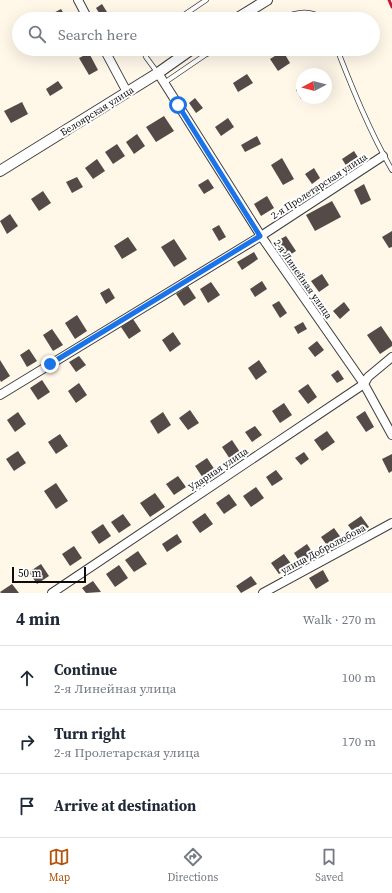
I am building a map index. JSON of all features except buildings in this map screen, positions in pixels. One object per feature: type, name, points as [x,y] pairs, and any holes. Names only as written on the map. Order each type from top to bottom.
[{"type":"street","points":[[78,0],[84,12]]},
{"type":"street","points":[[247,12],[267,0]]},
{"type":"street","points":[[108,56],[127,92]]},
{"type":"street","name":"Белоярская улица","points":[[0,170],[158,73],[182,56]]},
{"type":"street","name":"2-я Линейная улица","points":[[158,73],[260,236],[364,384],[392,435]]},
{"type":"street","name":"2-я Пролетарская улица","points":[[0,395],[260,236],[384,156]]},
{"type":"street","name":"Ударная улица","points":[[52,593],[364,384],[368,377],[392,357]]},
{"type":"street","name":"улица Добролюбова","points":[[263,593],[392,523]]},
{"type":"lane","points":[[188,12],[206,0]]},
{"type":"lane","points":[[145,56],[158,73]]},
{"type":"lane","points":[[164,83],[204,56]]},
{"type":"lane","points":[[340,56],[352,88],[392,170]]},
{"type":"railway","points":[[389,0],[392,7]]},
{"type":"route","points":[[50,364],[260,236],[178,105]]}]
